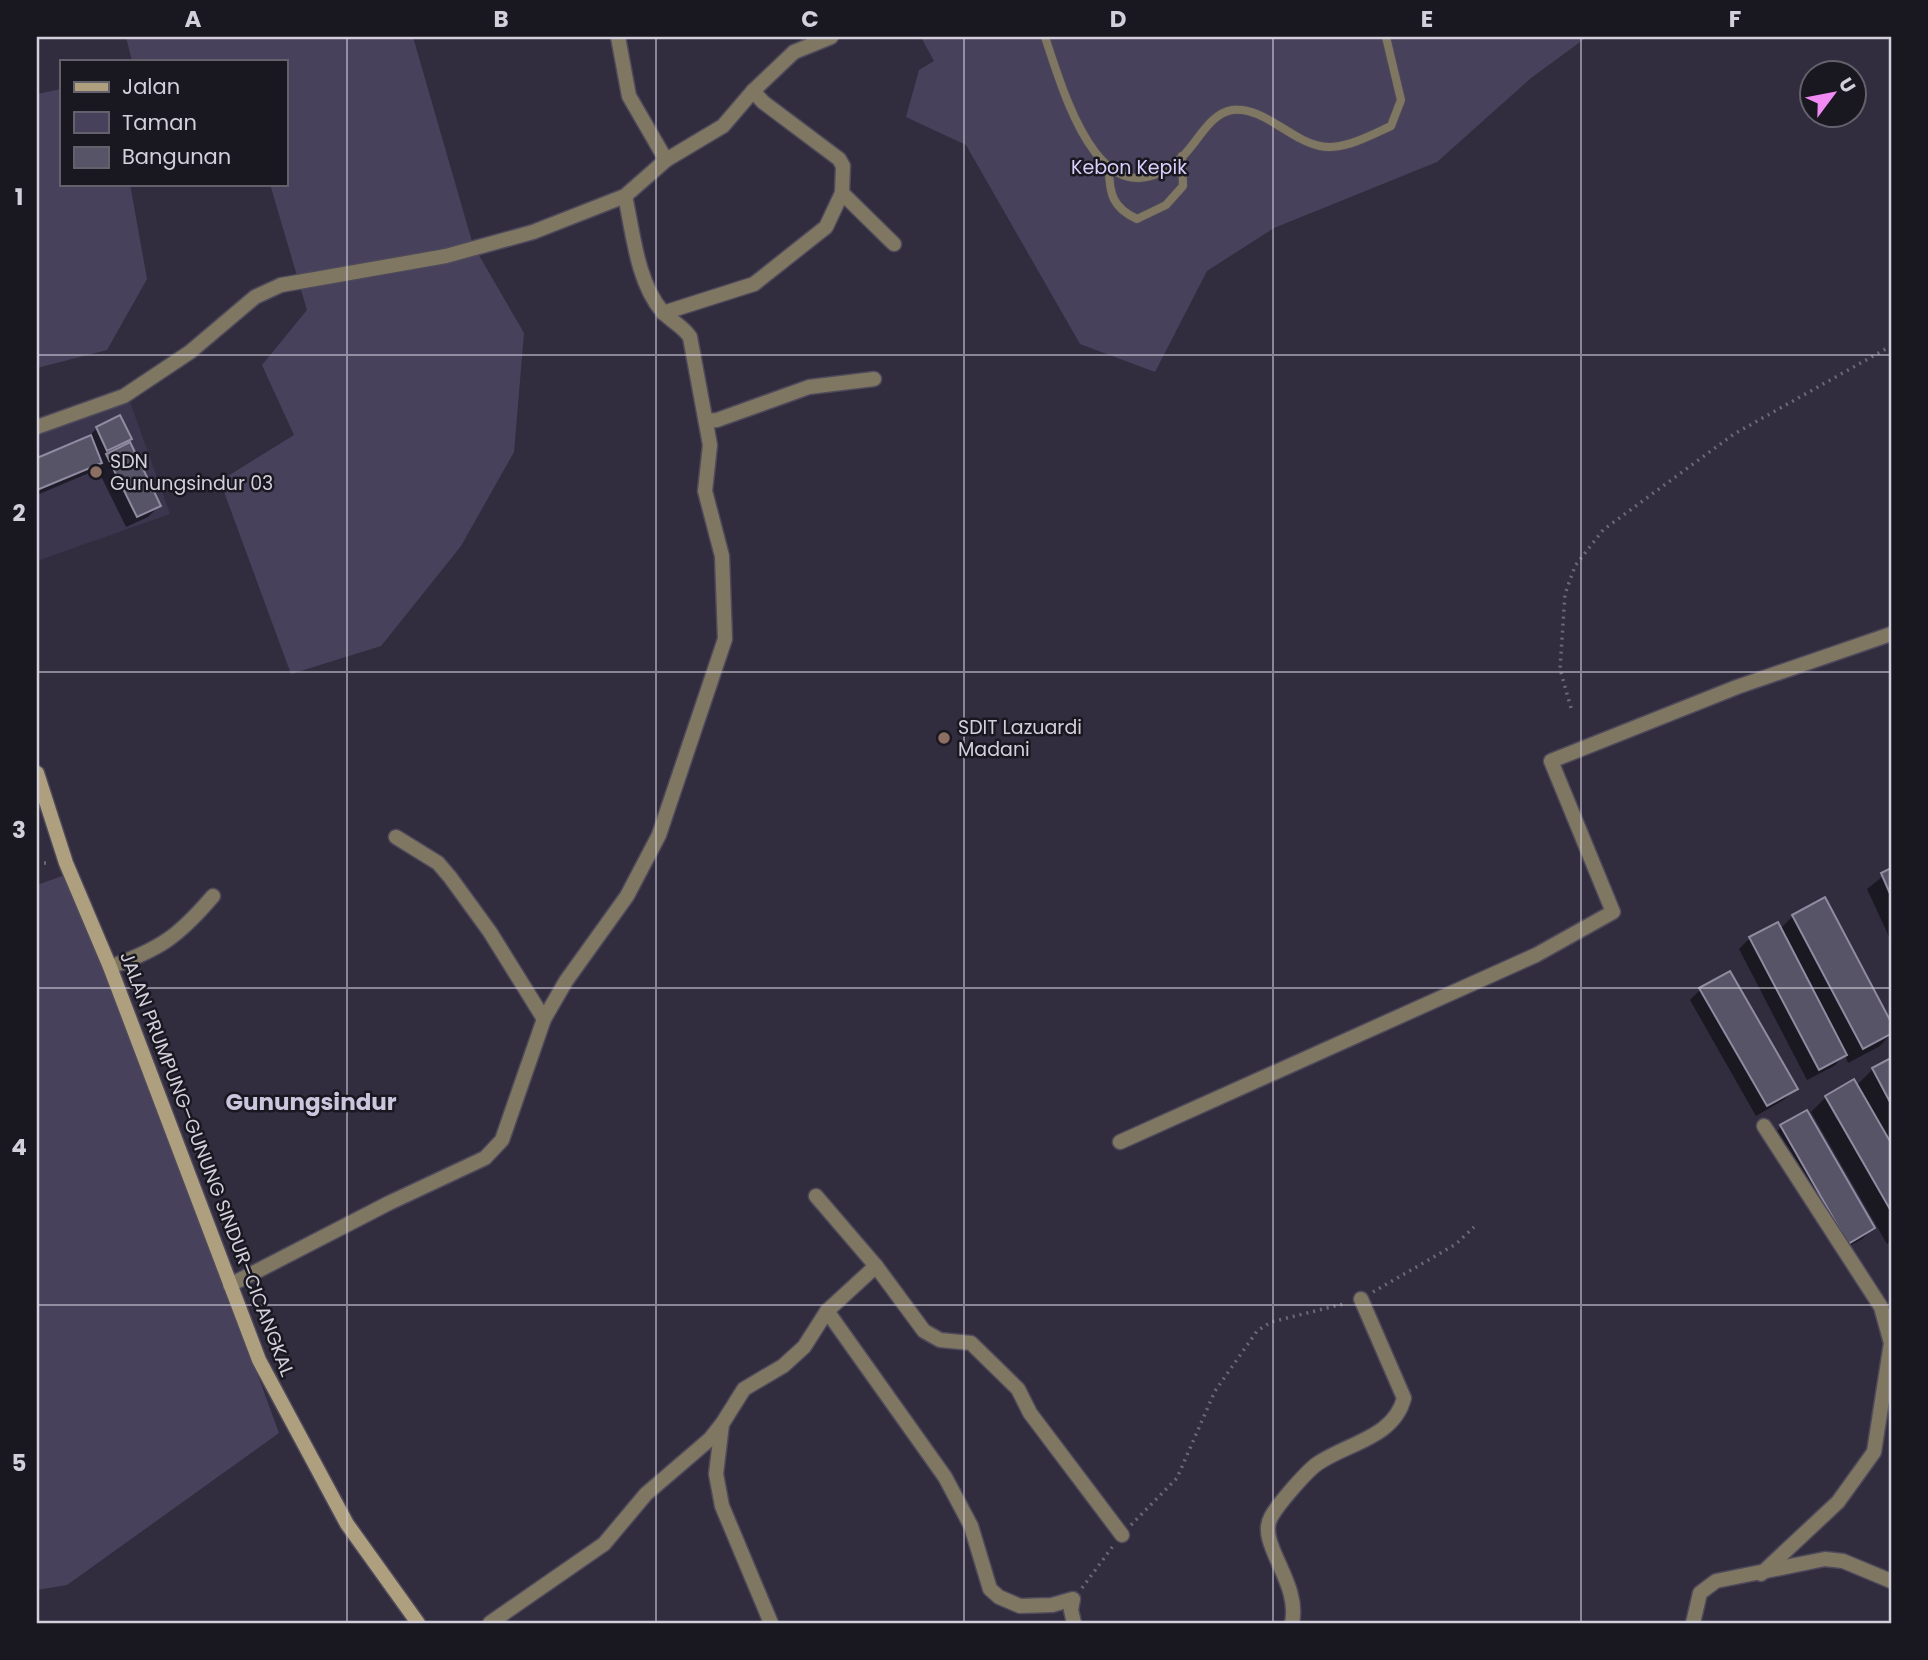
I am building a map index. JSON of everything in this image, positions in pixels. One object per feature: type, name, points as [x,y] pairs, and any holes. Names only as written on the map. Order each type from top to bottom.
[{"type":"main road","name":"JALAN PRUMPUNG–GUNUNG SINDUR–CICANGKAL","points":[[37,773],[66,863],[110,967],[258,1360],[327,1490],[374,1565],[418,1623]]},
{"type":"street","points":[[618,37],[629,96],[666,160]]},
{"type":"street","points":[[790,37],[794,52]]},
{"type":"street","points":[[37,428],[124,396],[190,352],[255,297],[281,285],[446,256],[533,232],[625,196],[666,160],[723,125],[753,91],[794,52],[831,37]]},
{"type":"street","points":[[663,313],[754,284],[826,227],[842,192],[843,166],[839,159],[763,102],[753,91]]},
{"type":"street","points":[[842,192],[894,244]]},
{"type":"street","points":[[230,1285],[389,1203],[485,1158],[502,1140],[544,1019],[566,981],[627,896],[659,835],[725,639],[722,556],[705,491],[710,445],[690,337],[682,325],[663,313],[646,286],[625,196]]},
{"type":"street","points":[[706,421],[717,420],[809,387],[874,379]]},
{"type":"street","points":[[1120,1142],[1536,955],[1613,912],[1551,761],[1737,687],[1891,634]]},
{"type":"street","points":[[396,837],[438,863],[450,877],[491,932],[544,1019]]},
{"type":"street","points":[[110,967],[145,954],[184,930],[213,896]]},
{"type":"street","points":[[1761,1574],[1838,1502],[1874,1452],[1891,1343],[1881,1307],[1764,1126]]},
{"type":"street","points":[[816,1196],[876,1266],[925,1331],[940,1340],[971,1343],[1018,1389],[1030,1413],[1122,1535]]},
{"type":"street","points":[[490,1623],[604,1544],[646,1494],[710,1439],[744,1390],[783,1366],[804,1347],[827,1311],[876,1266]]},
{"type":"street","points":[[1292,1623],[1295,1610],[1292,1591],[1266,1534],[1270,1517],[1316,1465],[1383,1430],[1401,1410],[1404,1398],[1362,1299]]},
{"type":"street","points":[[827,1311],[945,1477],[971,1526],[990,1589],[999,1597],[1020,1606],[1052,1605],[1073,1599],[1071,1610],[1074,1623]]},
{"type":"street","points":[[722,1424],[716,1474],[722,1506],[772,1623]]},
{"type":"street","points":[[1693,1623],[1700,1593],[1716,1581],[1825,1559],[1843,1561],[1891,1581]]},
{"type":"lane","points":[[1045,37],[1068,104],[1081,132],[1109,168],[1136,179],[1151,179],[1182,156],[1216,117],[1233,110],[1255,114],[1295,137],[1322,147],[1358,141],[1391,126],[1401,100],[1387,37]]},
{"type":"lane","points":[[1109,168],[1109,194],[1123,213],[1138,219],[1166,205],[1183,186],[1182,156]]},
{"type":"path","points":[[1571,708],[1560,668],[1565,594],[1576,566],[1603,530],[1734,434],[1891,346]]},
{"type":"path","points":[[1073,1599],[1122,1535],[1177,1478],[1215,1391],[1257,1331],[1271,1322],[1362,1299],[1456,1244],[1474,1227]]},
{"type":"shaded area","name":"SDN Gunungsindur 03","points":[[128,396],[170,514],[37,561],[37,429]]},
{"type":"green space","points":[[126,37],[413,37],[473,245],[524,333],[514,452],[461,546],[381,646],[291,674],[220,481],[294,435],[262,365],[307,310],[271,186],[287,186],[287,60],[132,60]]},
{"type":"green space","name":"Kebon Kepik","points":[[921,37],[1587,37],[1531,78],[1437,162],[1274,228],[1207,271],[1155,372],[1080,344],[966,145],[906,117],[919,70],[934,61]]},
{"type":"green space","points":[[60,89],[60,186],[130,186],[147,279],[107,350],[37,368],[37,94]]},
{"type":"green space","points":[[73,872],[279,1433],[67,1585],[37,1590],[37,885]]},
{"type":"building","points":[[120,415],[132,439],[107,451],[96,427]]},
{"type":"building","points":[[91,435],[102,463],[37,490],[37,458]]},
{"type":"building","points":[[130,442],[161,506],[137,517],[106,454]]},
{"type":"building","points":[[1891,868],[1891,896],[1881,873]]},
{"type":"building","points":[[1825,897],[1891,1022],[1891,1034],[1863,1049],[1792,915]]},
{"type":"building","points":[[1778,922],[1847,1055],[1819,1070],[1749,937]]},
{"type":"building","points":[[1730,971],[1798,1089],[1767,1106],[1699,988]]},
{"type":"building","points":[[1891,1058],[1891,1104],[1872,1068]]},
{"type":"building","points":[[1854,1079],[1891,1143],[1891,1211],[1825,1096]]},
{"type":"building","points":[[1807,1110],[1875,1228],[1848,1244],[1780,1125]]},
{"type":"place","name":"SDN Gunungsindur 03","points":[[96,472]]},
{"type":"place","name":"SDIT Lazuardi Madani","points":[[944,738]]},
{"type":"district","name":"Gunungsindur","points":[[311,1102]]}]
